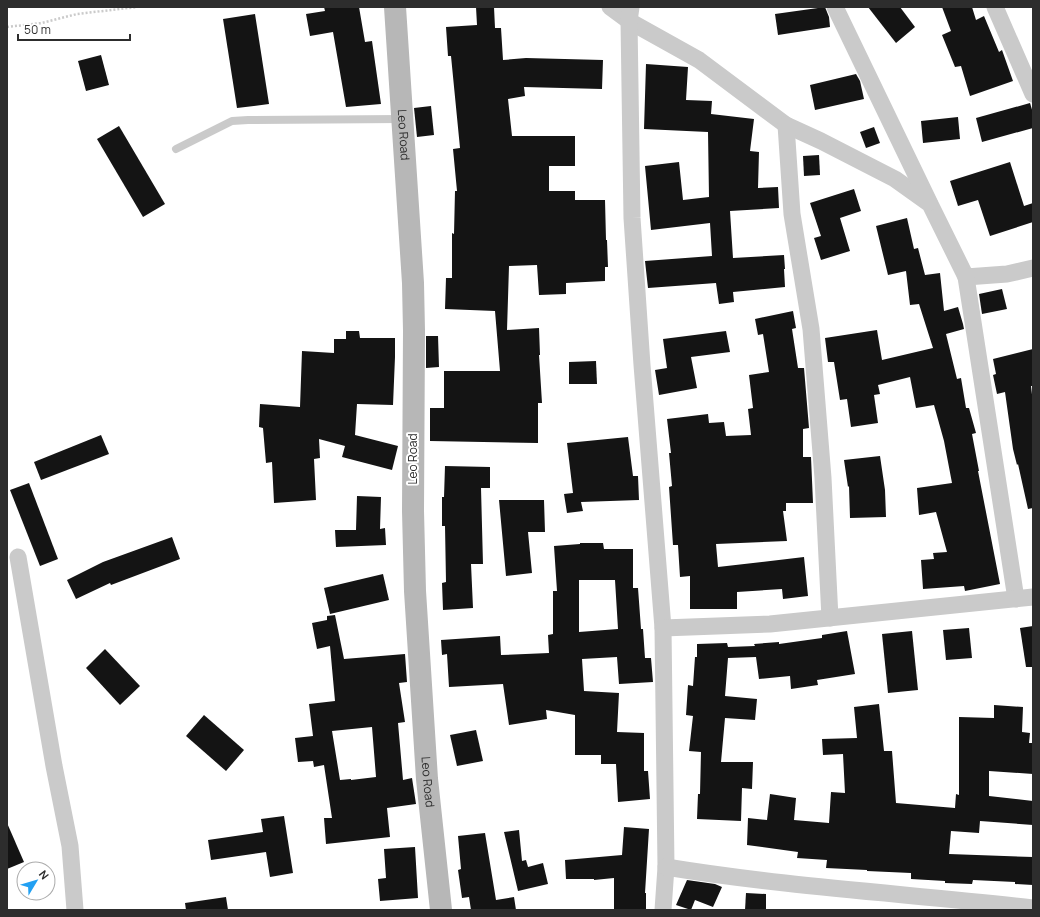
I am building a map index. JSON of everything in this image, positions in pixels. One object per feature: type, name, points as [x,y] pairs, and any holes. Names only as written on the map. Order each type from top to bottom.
[{"type":"street","name":"Leo Road","points":[[395,7],[414,315],[413,511],[415,591],[427,779],[441,910]]},
{"type":"street","points":[[610,7],[630,14],[699,60],[786,125],[821,141],[895,179],[930,204]]},
{"type":"street","points":[[835,7],[966,277],[1016,599]]},
{"type":"street","points":[[995,7],[1033,94]]},
{"type":"street","points":[[630,14],[632,218],[663,628],[666,868],[663,910]]},
{"type":"street","points":[[786,125],[792,214],[811,329],[823,478],[830,618]]},
{"type":"street","points":[[966,277],[1007,274],[1033,268]]},
{"type":"street","points":[[18,557],[54,766],[70,846],[75,910]]},
{"type":"street","points":[[663,628],[770,624],[1033,597]]},
{"type":"street","points":[[666,868],[766,882],[1033,908]]},
{"type":"lane","points":[[176,149],[232,121],[403,119]]},
{"type":"path","points":[[7,27],[42,23],[77,14],[137,7]]},
{"type":"building","points":[[324,7],[359,7],[365,42],[372,41],[381,104],[346,107],[333,32],[310,36],[306,14],[325,11]]},
{"type":"building","points":[[476,7],[494,7],[495,28],[501,28],[503,60],[526,58],[603,60],[602,89],[524,87],[525,96],[508,99],[512,136],[575,136],[575,166],[549,166],[549,191],[575,191],[575,200],[605,200],[608,267],[605,267],[605,281],[566,283],[566,294],[539,295],[537,265],[509,266],[507,330],[539,328],[542,403],[538,403],[538,443],[430,441],[430,408],[444,408],[444,371],[500,371],[495,311],[445,309],[446,278],[452,278],[452,233],[454,234],[455,191],[457,191],[453,149],[460,148],[451,56],[448,56],[446,27],[477,25]]},
{"type":"building","points":[[825,7],[829,17],[830,27],[778,35],[775,14]]},
{"type":"building","points":[[868,7],[900,7],[915,27],[896,43]]},
{"type":"building","points":[[942,7],[972,7],[976,20],[984,16],[999,52],[1002,50],[1013,81],[970,96],[961,66],[955,67],[942,35],[951,31]]},
{"type":"building","points":[[255,14],[269,104],[237,108],[223,19]]},
{"type":"building","points":[[101,55],[109,85],[86,91],[78,61]]},
{"type":"building","points":[[646,64],[688,67],[686,100],[712,101],[711,114],[754,119],[750,151],[759,152],[758,188],[778,187],[779,208],[730,211],[733,258],[784,255],[785,287],[733,292],[734,302],[719,304],[716,283],[648,288],[645,261],[712,256],[710,223],[651,230],[645,166],[679,162],[683,200],[709,197],[708,132],[644,129]]},
{"type":"building","points":[[856,74],[860,81],[864,99],[815,110],[810,85]]},
{"type":"building","points":[[1030,103],[1033,113],[1033,128],[982,142],[976,118]]},
{"type":"building","points":[[431,106],[434,135],[417,137],[414,108]]},
{"type":"building","points":[[958,117],[960,139],[923,143],[921,121]]},
{"type":"building","points":[[119,126],[165,204],[143,217],[97,139]]},
{"type":"building","points":[[874,127],[880,143],[866,148],[860,132]]},
{"type":"building","points":[[819,155],[820,175],[804,176],[803,156]]},
{"type":"building","points":[[1010,162],[1024,206],[1033,203],[1033,222],[990,236],[978,200],[958,206],[950,181]]},
{"type":"building","points":[[854,189],[861,211],[840,218],[850,251],[821,260],[814,238],[821,236],[810,203]]},
{"type":"building","points":[[907,218],[914,249],[918,248],[925,275],[940,273],[944,311],[958,307],[963,324],[964,329],[946,334],[957,379],[961,378],[966,408],[969,408],[976,433],[972,434],[1000,584],[965,591],[964,586],[923,589],[921,560],[934,559],[933,553],[947,552],[936,512],[919,515],[917,488],[952,483],[944,441],[934,405],[916,408],[910,377],[878,385],[880,394],[874,395],[878,423],[851,427],[847,399],[840,400],[834,362],[828,362],[825,338],[877,330],[882,360],[933,348],[919,304],[910,305],[906,271],[888,275],[876,226]]},
{"type":"building","points":[[1002,289],[1007,309],[982,314],[979,294]]},
{"type":"building","points":[[793,311],[796,328],[792,329],[798,368],[804,368],[809,428],[803,429],[803,457],[811,457],[813,503],[786,503],[786,511],[783,511],[787,541],[716,544],[718,567],[804,557],[808,596],[783,599],[782,589],[737,592],[737,609],[690,609],[690,576],[680,577],[678,545],[673,545],[669,487],[672,486],[669,453],[671,453],[667,419],[708,414],[709,423],[724,422],[726,436],[751,435],[748,409],[753,408],[749,375],[769,372],[763,334],[758,335],[755,319]]},
{"type":"building","points":[[346,331],[359,331],[360,338],[395,338],[393,405],[357,404],[355,435],[398,446],[392,470],[342,457],[345,446],[319,439],[320,458],[314,459],[316,500],[274,503],[272,462],[266,463],[263,428],[259,427],[260,404],[300,407],[302,351],[334,353],[334,339],[346,339]]},
{"type":"building","points":[[726,331],[730,352],[691,357],[697,388],[659,395],[655,370],[667,368],[663,339]]},
{"type":"building","points":[[426,336],[438,336],[439,367],[426,368]]},
{"type":"building","points":[[1033,349],[1033,386],[1031,386],[1033,403],[1033,508],[1028,509],[1018,464],[1017,465],[1013,449],[1005,392],[997,394],[993,375],[996,374],[993,359]]},
{"type":"building","points":[[596,361],[597,384],[569,384],[569,362]]},
{"type":"building","points":[[101,435],[109,454],[41,480],[34,462]]},
{"type":"building","points":[[628,437],[633,476],[638,476],[639,500],[581,502],[583,511],[567,513],[564,494],[573,493],[567,443]]},
{"type":"building","points":[[880,456],[885,490],[886,517],[850,518],[849,486],[848,487],[844,460]]},
{"type":"building","points":[[445,466],[490,467],[490,488],[481,488],[483,564],[471,564],[473,608],[443,610],[442,583],[446,582],[445,526],[442,526],[442,497],[444,497]]},
{"type":"building","points":[[29,483],[58,559],[40,566],[10,490]]},
{"type":"building","points":[[357,496],[381,497],[380,529],[385,528],[386,545],[336,547],[335,530],[356,530]]},
{"type":"building","points":[[499,500],[544,500],[545,532],[528,532],[532,573],[506,576]]},
{"type":"building","points":[[172,537],[180,559],[111,585],[110,583],[76,599],[67,580],[103,562]]},
{"type":"building","points":[[603,543],[604,549],[633,549],[633,588],[638,588],[645,658],[651,658],[653,682],[619,684],[617,657],[582,659],[584,691],[619,693],[617,732],[644,733],[644,771],[648,771],[650,799],[618,802],[616,764],[601,764],[601,755],[575,755],[575,715],[546,710],[547,719],[509,725],[503,684],[449,687],[447,654],[442,655],[441,640],[500,636],[501,655],[549,653],[548,635],[553,634],[553,591],[557,591],[554,546]],"holes":[[[579,580],[615,580],[618,629],[579,632]]]},
{"type":"building","points":[[383,574],[389,600],[330,614],[324,588]]},
{"type":"building","points":[[335,615],[344,659],[405,654],[407,682],[399,683],[405,722],[398,723],[403,780],[412,778],[416,804],[387,808],[390,837],[326,844],[324,818],[332,818],[324,765],[314,767],[313,761],[298,762],[295,738],[313,736],[309,704],[335,701],[330,646],[317,649],[312,623],[327,620],[327,616]],"holes":[[[372,727],[376,777],[340,780],[332,731]]]},
{"type":"building","points":[[1033,626],[1033,667],[1026,667],[1020,628]]},
{"type":"building","points":[[969,628],[972,658],[946,660],[943,630]]},
{"type":"building","points":[[847,631],[855,674],[817,680],[818,685],[791,689],[790,676],[759,679],[756,657],[728,658],[725,696],[757,699],[755,720],[725,718],[721,762],[753,762],[752,789],[742,788],[741,821],[697,819],[698,794],[700,794],[701,752],[689,751],[693,716],[686,715],[688,685],[693,686],[695,657],[697,657],[697,644],[727,643],[728,647],[755,646],[754,644],[779,642],[779,644],[822,638],[822,635]]},
{"type":"building","points":[[912,631],[918,690],[888,693],[882,634]]},
{"type":"building","points":[[105,649],[140,686],[120,705],[86,668]]},
{"type":"building","points":[[879,704],[884,751],[892,751],[896,803],[955,808],[956,794],[959,795],[959,717],[994,718],[994,705],[1023,707],[1022,732],[1030,733],[1029,743],[1033,743],[1033,774],[989,771],[989,796],[1033,801],[1033,825],[980,821],[979,833],[951,831],[949,854],[1033,857],[1033,885],[1015,884],[1015,882],[973,880],[972,884],[945,883],[945,881],[911,879],[911,873],[826,868],[827,860],[797,858],[798,852],[747,845],[748,818],[767,820],[770,794],[796,798],[794,820],[829,823],[831,792],[845,793],[843,754],[823,755],[822,739],[857,738],[854,707]]},
{"type":"building","points":[[204,715],[244,750],[226,771],[186,736]]},
{"type":"building","points":[[476,730],[483,761],[457,766],[450,735]]},
{"type":"building","points":[[284,816],[293,873],[270,877],[266,852],[211,860],[208,840],[263,832],[261,819]]},
{"type":"building","points":[[7,823],[24,861],[16,861],[16,865],[7,869]]},
{"type":"building","points":[[624,827],[649,829],[645,893],[646,910],[614,910],[614,878],[594,880],[566,879],[565,860],[622,855]]},
{"type":"building","points":[[519,830],[522,861],[526,860],[528,867],[543,863],[548,884],[518,891],[504,832]]},
{"type":"building","points":[[485,833],[496,900],[514,897],[516,910],[471,910],[469,897],[462,898],[458,870],[461,869],[458,836]]},
{"type":"building","points":[[415,847],[418,898],[380,901],[378,879],[386,878],[384,849]]},
{"type":"building","points":[[687,880],[715,884],[722,887],[713,907],[695,900],[691,910],[676,905]]},
{"type":"building","points":[[746,893],[766,894],[766,910],[745,910]]},
{"type":"building","points":[[226,897],[228,910],[186,910],[185,903]]}]
